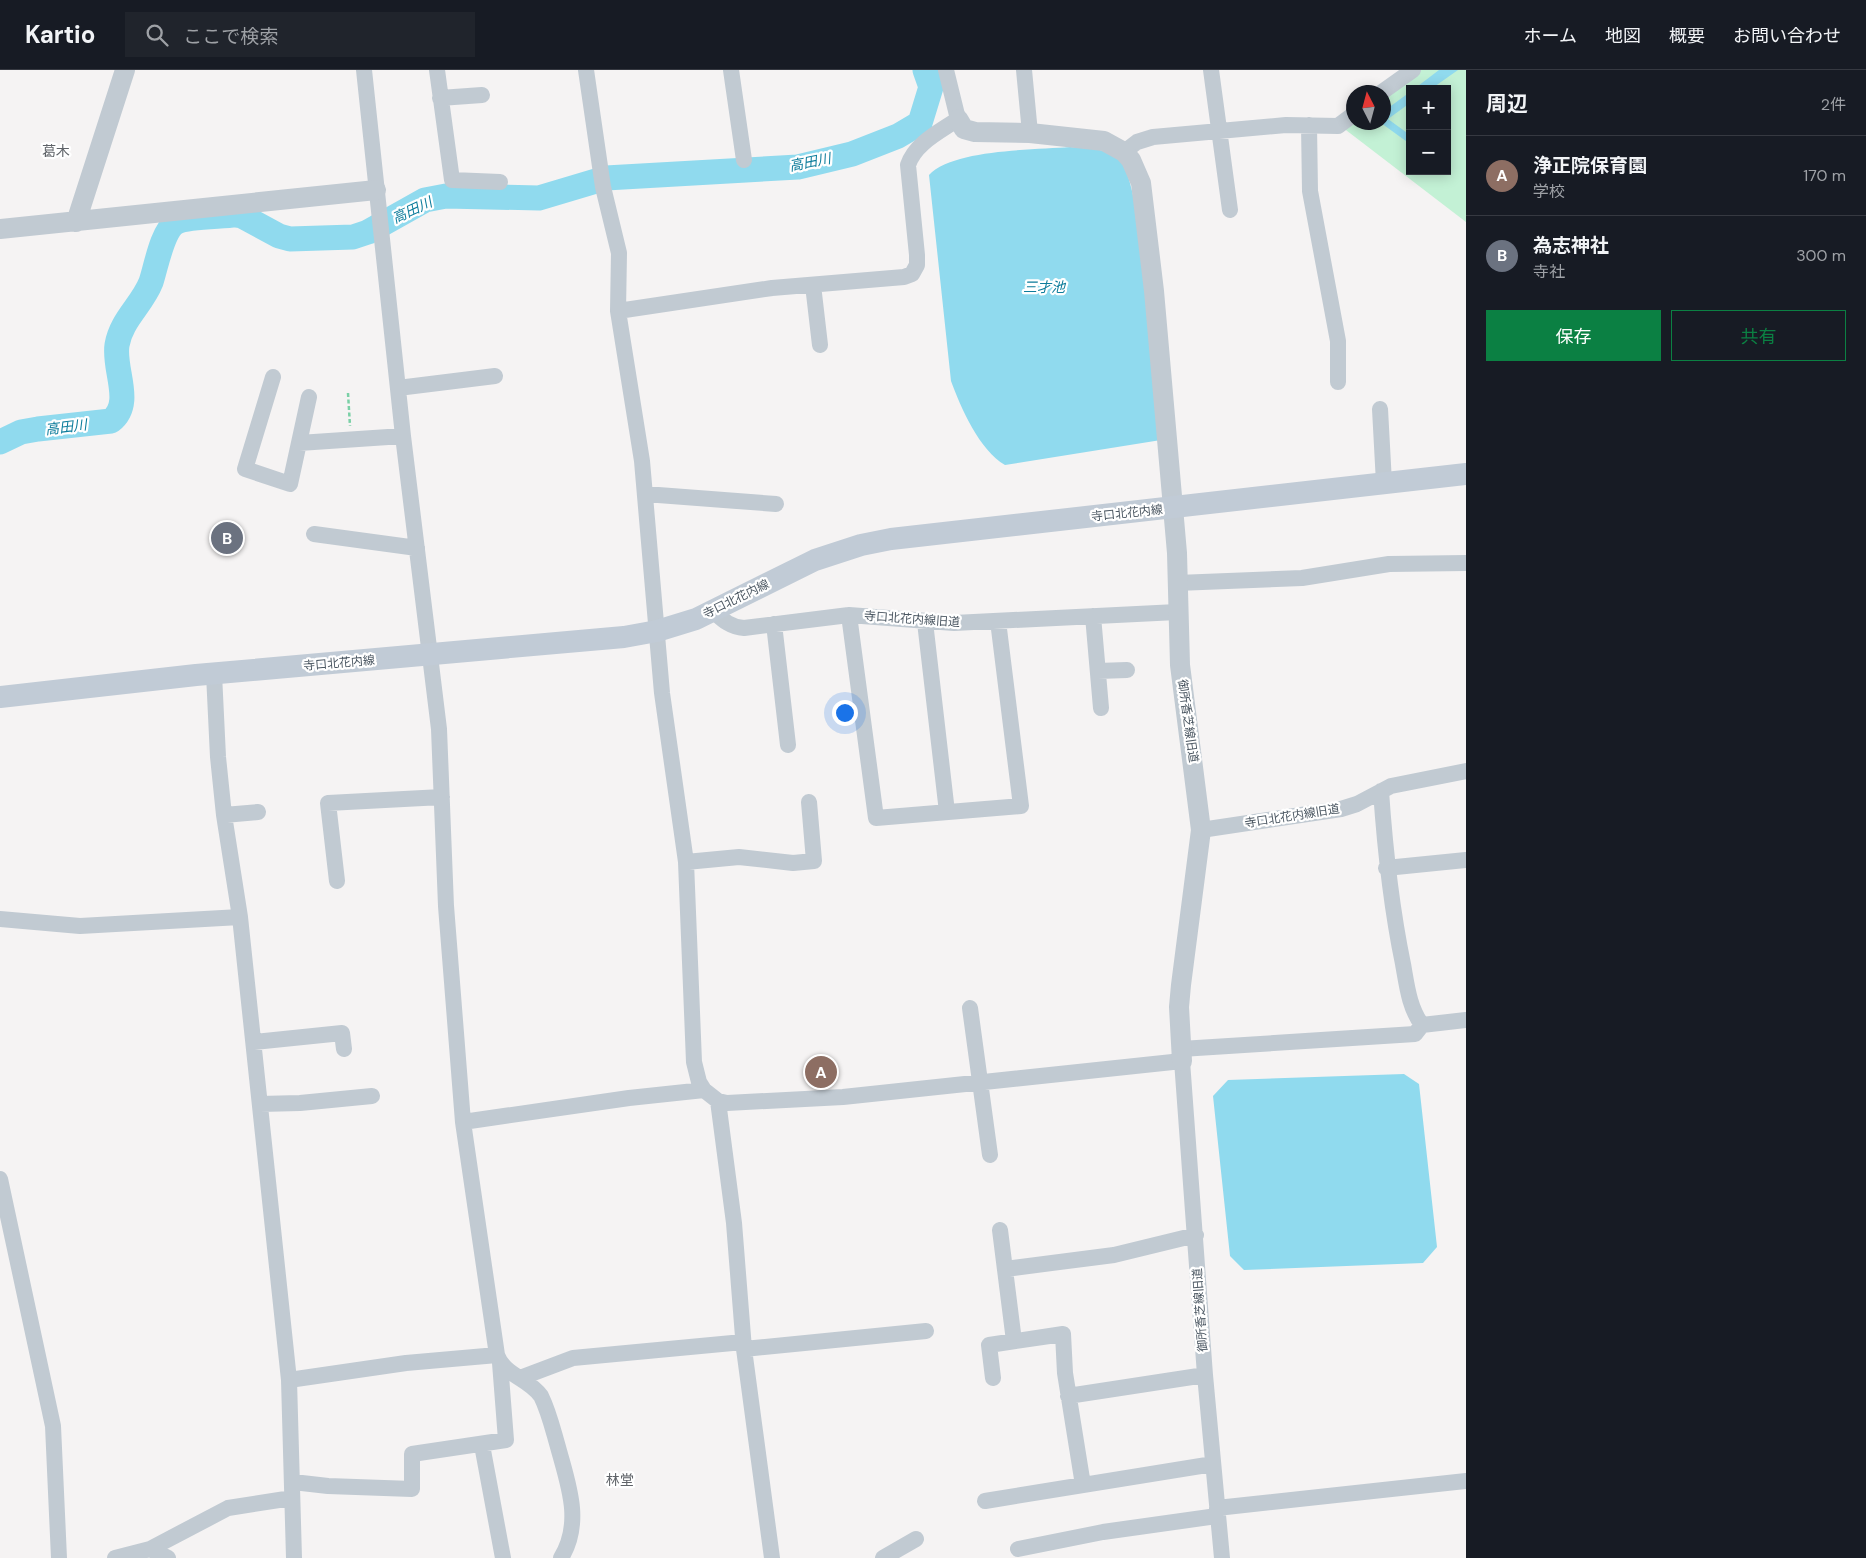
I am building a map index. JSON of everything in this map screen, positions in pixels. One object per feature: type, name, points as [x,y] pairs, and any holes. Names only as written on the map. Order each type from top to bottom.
[{"type":"main road","name":"寺口北花内線","points":[[0,697],[214,674],[624,637],[678,626],[713,611],[815,560],[861,545],[891,539],[1466,474]]},
{"type":"street","points":[[76,222],[125,70]]},
{"type":"street","points":[[115,1558],[150,1549],[228,1508],[292,1490],[328,1486],[412,1489],[412,1454],[506,1440],[498,1359],[463,1122],[446,906],[439,729],[403,436],[364,70]]},
{"type":"street","points":[[437,70],[452,180],[500,182]]},
{"type":"street","points":[[586,70],[603,187],[619,253],[618,311],[638,429],[662,693],[686,862],[694,1062],[698,1078],[704,1090],[718,1101],[727,1103],[800,1100],[980,1083],[1182,1055],[1415,1034],[1422,1025],[1466,1020]]},
{"type":"street","points":[[731,70],[744,160]]},
{"type":"street","points":[[946,70],[958,119],[964,129],[975,132],[1030,133],[1104,141],[1124,152],[1137,142],[1153,137],[1221,130],[1309,125],[1338,126],[1346,120]]},
{"type":"street","points":[[1024,70],[1030,133]]},
{"type":"street","points":[[1211,70],[1221,130],[1230,210]]},
{"type":"street","points":[[1391,86],[1413,70]]},
{"type":"street","points":[[440,98],[482,95]]},
{"type":"street","points":[[618,311],[772,288],[904,277],[912,274],[917,265],[917,255],[908,165],[911,156],[918,148],[958,119]]},
{"type":"street","points":[[1309,125],[1310,191],[1338,341],[1338,382]]},
{"type":"street","name":"御所香芝線旧道","points":[[1124,152],[1136,170],[1144,198],[1173,508],[1178,583],[1177,612],[1180,665],[1201,830],[1179,1007],[1205,1375],[1222,1558]]},
{"type":"street","points":[[0,229],[376,190]]},
{"type":"street","points":[[813,284],[820,345]]},
{"type":"street","points":[[273,376],[246,469],[290,484],[309,397]]},
{"type":"street","points":[[398,388],[495,376]]},
{"type":"street","points":[[1380,409],[1384,483]]},
{"type":"street","points":[[299,443],[403,436]]},
{"type":"street","points":[[645,494],[776,504]]},
{"type":"street","points":[[314,534],[417,548]]},
{"type":"street","points":[[1178,583],[1302,578],[1389,564],[1466,563]]},
{"type":"street","name":"寺口北花内線旧道","points":[[713,611],[734,627],[849,615],[925,622],[998,621],[1177,612]]},
{"type":"street","points":[[849,615],[876,818],[1021,806],[998,621]]},
{"type":"street","points":[[1093,616],[1101,708]]},
{"type":"street","points":[[925,622],[947,812]]},
{"type":"street","points":[[774,624],[788,745]]},
{"type":"street","points":[[1098,671],[1127,670]]},
{"type":"street","points":[[214,674],[218,757],[224,815],[240,917],[289,1380],[294,1558]]},
{"type":"street","name":"寺口北花内線旧道","points":[[1201,830],[1341,809],[1357,804],[1391,786],[1466,771]]},
{"type":"street","points":[[1381,790],[1386,868],[1393,918],[1413,1012],[1422,1025]]},
{"type":"street","points":[[336,881],[328,803],[442,797]]},
{"type":"street","points":[[686,862],[739,856],[793,862],[814,861],[809,802]]},
{"type":"street","points":[[224,815],[258,812]]},
{"type":"street","points":[[1386,868],[1466,860]]},
{"type":"street","points":[[0,919],[88,926],[240,917]]},
{"type":"street","points":[[970,1008],[990,1155]]},
{"type":"street","points":[[254,1042],[342,1033],[344,1049]]},
{"type":"street","points":[[463,1122],[629,1098],[704,1090]]},
{"type":"street","points":[[260,1104],[300,1104],[372,1096]]},
{"type":"street","points":[[718,1101],[734,1223],[744,1345],[772,1558]]},
{"type":"street","points":[[0,1179],[53,1426],[59,1558]]},
{"type":"street","points":[[1000,1230],[1014,1341]]},
{"type":"street","points":[[1005,1269],[1114,1255],[1196,1235]]},
{"type":"street","points":[[520,1378],[573,1358],[926,1331]]},
{"type":"street","points":[[993,1378],[988,1345],[1064,1334],[1065,1373],[1083,1485]]},
{"type":"street","points":[[289,1380],[406,1363],[498,1359]]},
{"type":"street","points":[[498,1359],[507,1371],[535,1388],[541,1396],[570,1492],[572,1531],[568,1546],[560,1558]]},
{"type":"street","points":[[1068,1396],[1205,1375]]},
{"type":"street","points":[[482,1445],[503,1558]]},
{"type":"street","points":[[985,1501],[1213,1464]]},
{"type":"street","points":[[1018,1549],[1217,1512],[1466,1481]]},
{"type":"street","points":[[883,1558],[916,1539]]},
{"type":"street","points":[[150,1549],[168,1558]]},
{"type":"path","points":[[348,393],[351,440]]},
{"type":"green space","points":[[1418,70],[1466,70],[1466,222],[1342,127],[1346,125],[1346,130],[1391,130],[1391,91]]},
{"type":"water","points":[[1439,70],[1458,70],[1437,85],[1419,85]]},
{"type":"water","points":[[1406,95],[1406,106],[1391,117],[1391,106]]},
{"type":"water","points":[[1391,121],[1406,132],[1406,141],[1391,130]]},
{"type":"water","name":"三才池","points":[[1070,147],[1096,149],[1115,156],[1120,160],[1128,177],[1136,207],[1148,292],[1161,440],[1005,465],[979,439],[972,428],[951,381],[929,175],[940,166],[956,160],[995,152]]},
{"type":"water","points":[[1404,1074],[1419,1084],[1437,1247],[1423,1263],[1244,1270],[1230,1256],[1213,1096],[1228,1080]]},
{"type":"waterway","name":"高田川","points":[[0,442],[21,432],[111,421],[118,414],[122,396],[117,355],[119,336],[151,282],[166,234],[175,223],[195,218],[235,215],[242,216],[279,236],[290,239],[353,237],[368,232],[425,200],[446,196],[539,198],[606,178],[798,167],[852,154],[898,136],[920,123],[931,87],[925,70]]},
{"type":"place","name":"為志神社","points":[[227,538]]},
{"type":"place","name":"浄正院保育園","points":[[821,1072]]},
{"type":"district","name":"葛木","points":[[56,151]]},
{"type":"district","name":"林堂","points":[[620,1480]]}]
